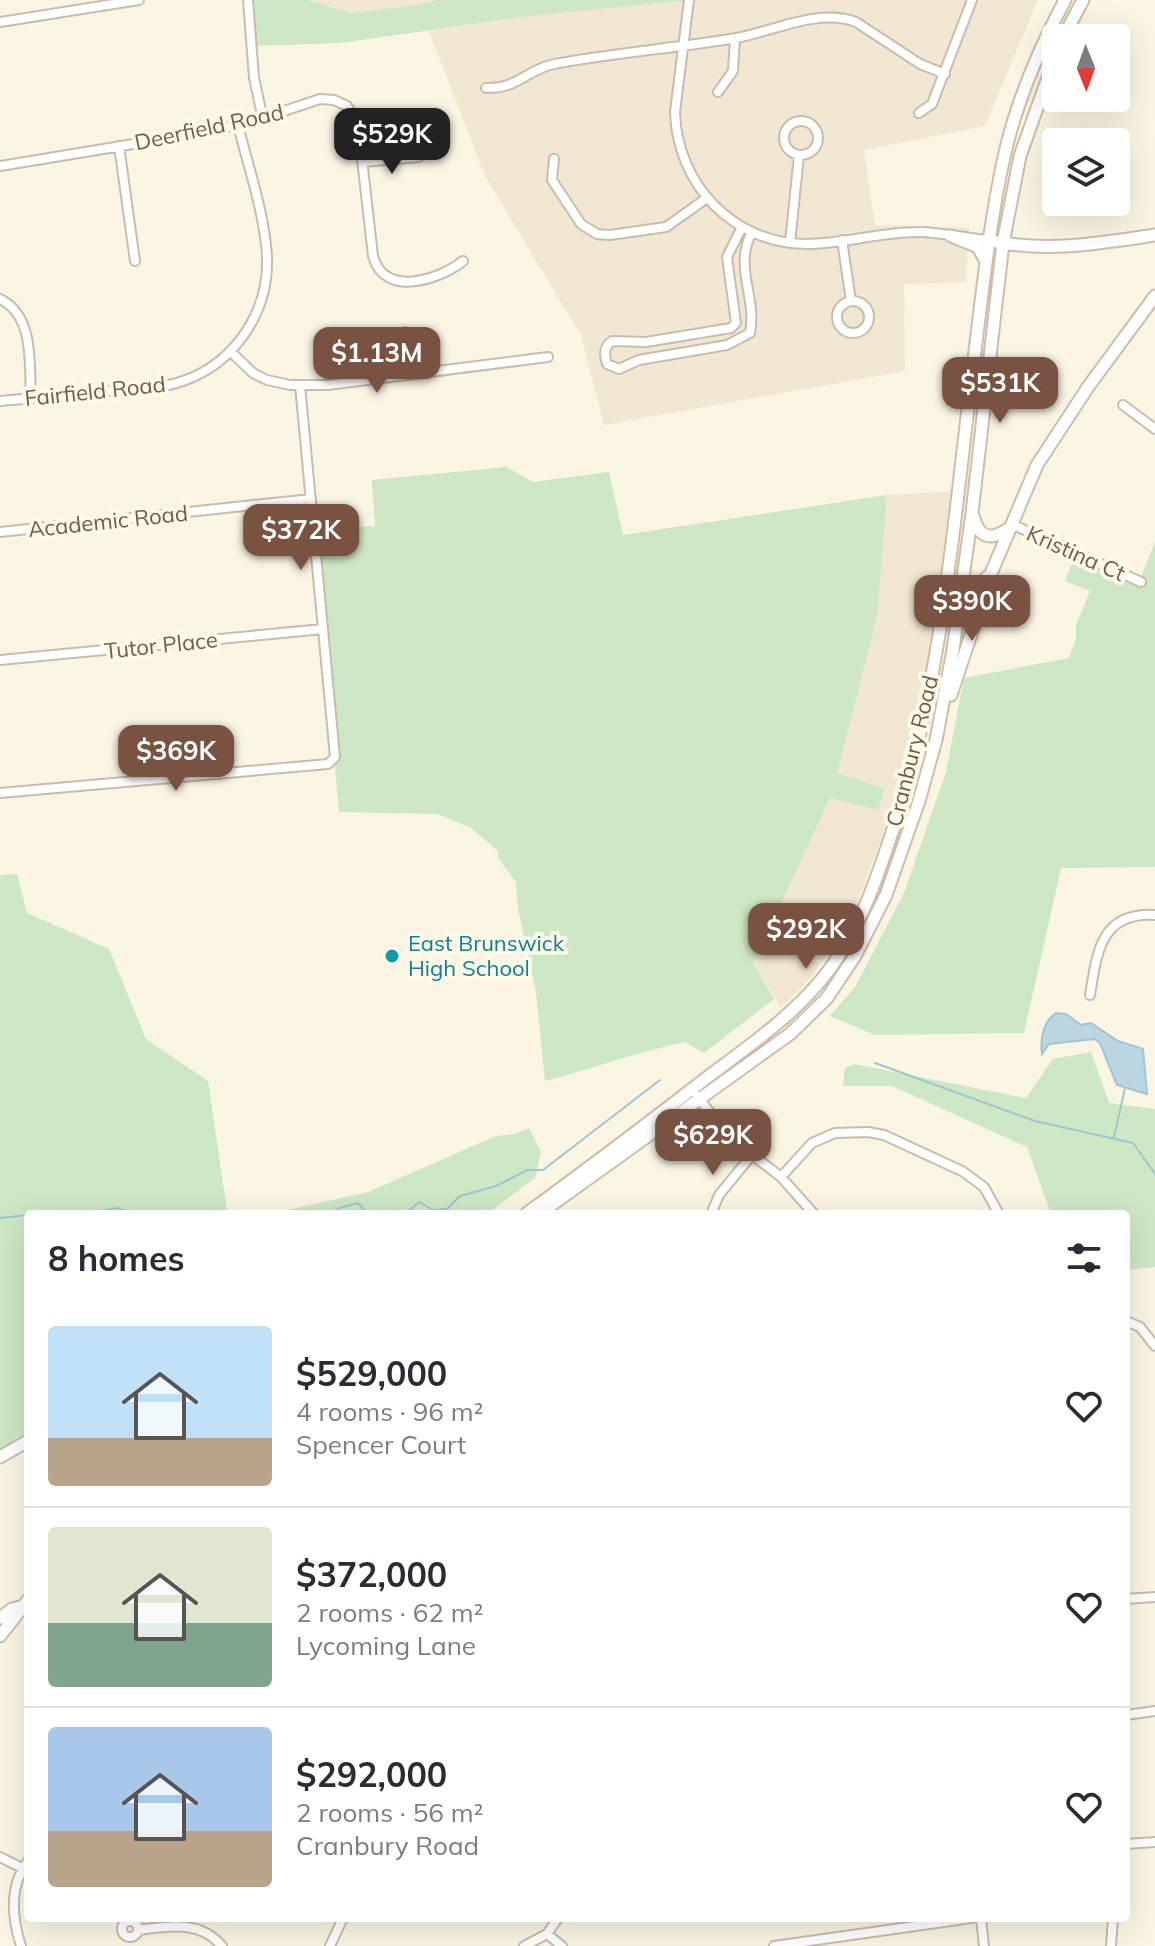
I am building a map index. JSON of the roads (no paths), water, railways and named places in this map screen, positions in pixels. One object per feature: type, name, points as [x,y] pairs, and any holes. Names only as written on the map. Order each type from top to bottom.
[{"type":"main road","name":"Cranbury Road","points":[[544,1210],[696,1095],[798,1004],[824,977],[871,891],[908,781],[926,711],[939,640],[988,240],[1004,155],[1016,113],[1065,0]]},
{"type":"main road","points":[[1070,24],[1083,0]]},
{"type":"main road","name":"Cranbury Road","points":[[532,1210],[696,1095],[790,1034],[827,998],[855,956],[886,895],[919,801],[936,740],[953,650],[972,513],[1003,243],[1020,156],[1042,94]]},
{"type":"main road","points":[[988,240],[1025,248],[1062,248],[1155,235]]},
{"type":"main road","points":[[951,236],[978,247],[985,258],[985,265]]},
{"type":"main road","points":[[936,740],[992,571],[1037,465],[1088,387],[1155,296]]},
{"type":"main road","points":[[972,513],[980,534],[987,537],[997,536],[1010,527]]},
{"type":"main road","points":[[939,640],[948,616],[992,571]]},
{"type":"main road","points":[[0,1457],[24,1443]]},
{"type":"main road","points":[[0,1618],[24,1603]]},
{"type":"main road","points":[[0,1636],[24,1603]]},
{"type":"street","points":[[0,22],[139,0]]},
{"type":"street","points":[[248,0],[254,78],[263,119]]},
{"type":"street","points":[[689,0],[675,112],[676,129],[688,169],[707,198],[721,212],[751,234],[790,243],[810,244],[913,232],[988,240]]},
{"type":"street","points":[[919,113],[932,104],[972,0]]},
{"type":"street","points":[[486,88],[503,89],[550,65],[735,38],[811,19],[847,18],[920,64],[945,74]]},
{"type":"street","points":[[718,92],[733,71],[735,38]]},
{"type":"street","name":"Deerfield Road","points":[[0,166],[238,125],[320,99],[341,102],[356,117],[373,256],[382,273],[393,280],[406,282],[448,273],[463,261]]},
{"type":"street","points":[[802,122],[812,126],[818,140],[813,150],[799,155],[789,151],[784,137],[788,127],[802,122]]},
{"type":"street","name":"Fairfield Road","points":[[0,401],[169,385],[205,371],[244,335],[257,313],[265,288],[267,261],[264,235],[238,125]]},
{"type":"street","points":[[119,146],[135,261]]},
{"type":"street","points":[[790,243],[799,155]]},
{"type":"street","points":[[363,162],[419,157]]},
{"type":"street","points":[[554,159],[552,180],[581,224],[597,234],[666,227],[707,198]]},
{"type":"street","points":[[742,227],[727,257],[736,323],[719,332],[646,342],[612,341],[607,344],[605,358],[612,368],[619,369],[639,360],[727,345],[750,333],[753,321],[743,256],[751,234]]},
{"type":"street","points":[[842,240],[851,301]]},
{"type":"street","points":[[0,299],[16,309],[24,324],[31,398]]},
{"type":"street","points":[[851,301],[861,303],[869,316],[863,330],[853,333],[843,330],[837,321],[841,306],[851,301]]},
{"type":"street","points":[[733,326],[746,336]]},
{"type":"street","points":[[405,332],[410,375]]},
{"type":"street","points":[[230,351],[240,364],[259,377],[282,384],[300,385],[328,385],[548,357]]},
{"type":"street","points":[[0,793],[328,764],[335,757],[300,385]]},
{"type":"street","points":[[1123,405],[1155,429]]},
{"type":"street","name":"Academic Road","points":[[0,532],[311,499]]},
{"type":"street","name":"Kristina Ct","points":[[1010,527],[1141,582]]},
{"type":"street","name":"Tutor Place","points":[[0,660],[323,629]]},
{"type":"street","points":[[1090,995],[1098,947],[1114,925],[1143,915],[1155,915]]},
{"type":"street","points":[[696,1095],[728,1136],[781,1177],[810,1210]]},
{"type":"street","points":[[781,1177],[812,1143],[835,1133],[868,1132],[884,1135],[962,1171],[984,1187],[994,1210]]},
{"type":"street","points":[[713,1210],[719,1195],[751,1156]]},
{"type":"street","points":[[1130,1323],[1140,1327],[1155,1346]]},
{"type":"street","points":[[1130,1599],[1155,1597]]},
{"type":"street","points":[[1130,1714],[1155,1711]]},
{"type":"street","points":[[1130,1844],[1155,1842]]},
{"type":"street","points":[[0,1857],[24,1865]]},
{"type":"street","points":[[21,1946],[14,1922],[13,1900],[24,1868]]},
{"type":"street","points":[[330,1946],[339,1922]]},
{"type":"street","points":[[524,1946],[547,1934],[555,1922]]},
{"type":"street","points":[[774,1946],[944,1922]]},
{"type":"street","points":[[981,1922],[984,1946]]},
{"type":"street","points":[[1111,1946],[1113,1922]]},
{"type":"street","points":[[138,1930],[181,1925],[195,1927],[215,1937],[222,1946]]},
{"type":"street","points":[[547,1934],[562,1946]]},
{"type":"water","points":[[1056,1013],[1066,1014],[1081,1025],[1091,1023],[1118,1041],[1143,1049],[1147,1094],[1117,1085],[1100,1043],[1095,1039],[1049,1044],[1042,1054],[1043,1031]]},
{"type":"waterway","points":[[875,1063],[1035,1121],[1133,1143],[1155,1174]]},
{"type":"waterway","points":[[433,1210],[447,1209],[460,1196],[496,1186],[527,1170],[543,1170],[660,1080]]},
{"type":"waterway","points":[[1114,1137],[1125,1088]]},
{"type":"waterway","points":[[410,1210],[419,1202],[433,1210]]},
{"type":"waterway","points":[[336,1210],[358,1203],[364,1210]]},
{"type":"waterway","points":[[106,1210],[122,1210]]},
{"type":"waterway","points":[[0,1218],[24,1215]]},
{"type":"place","name":"East Brunswick High School","points":[[392,956]]}]
